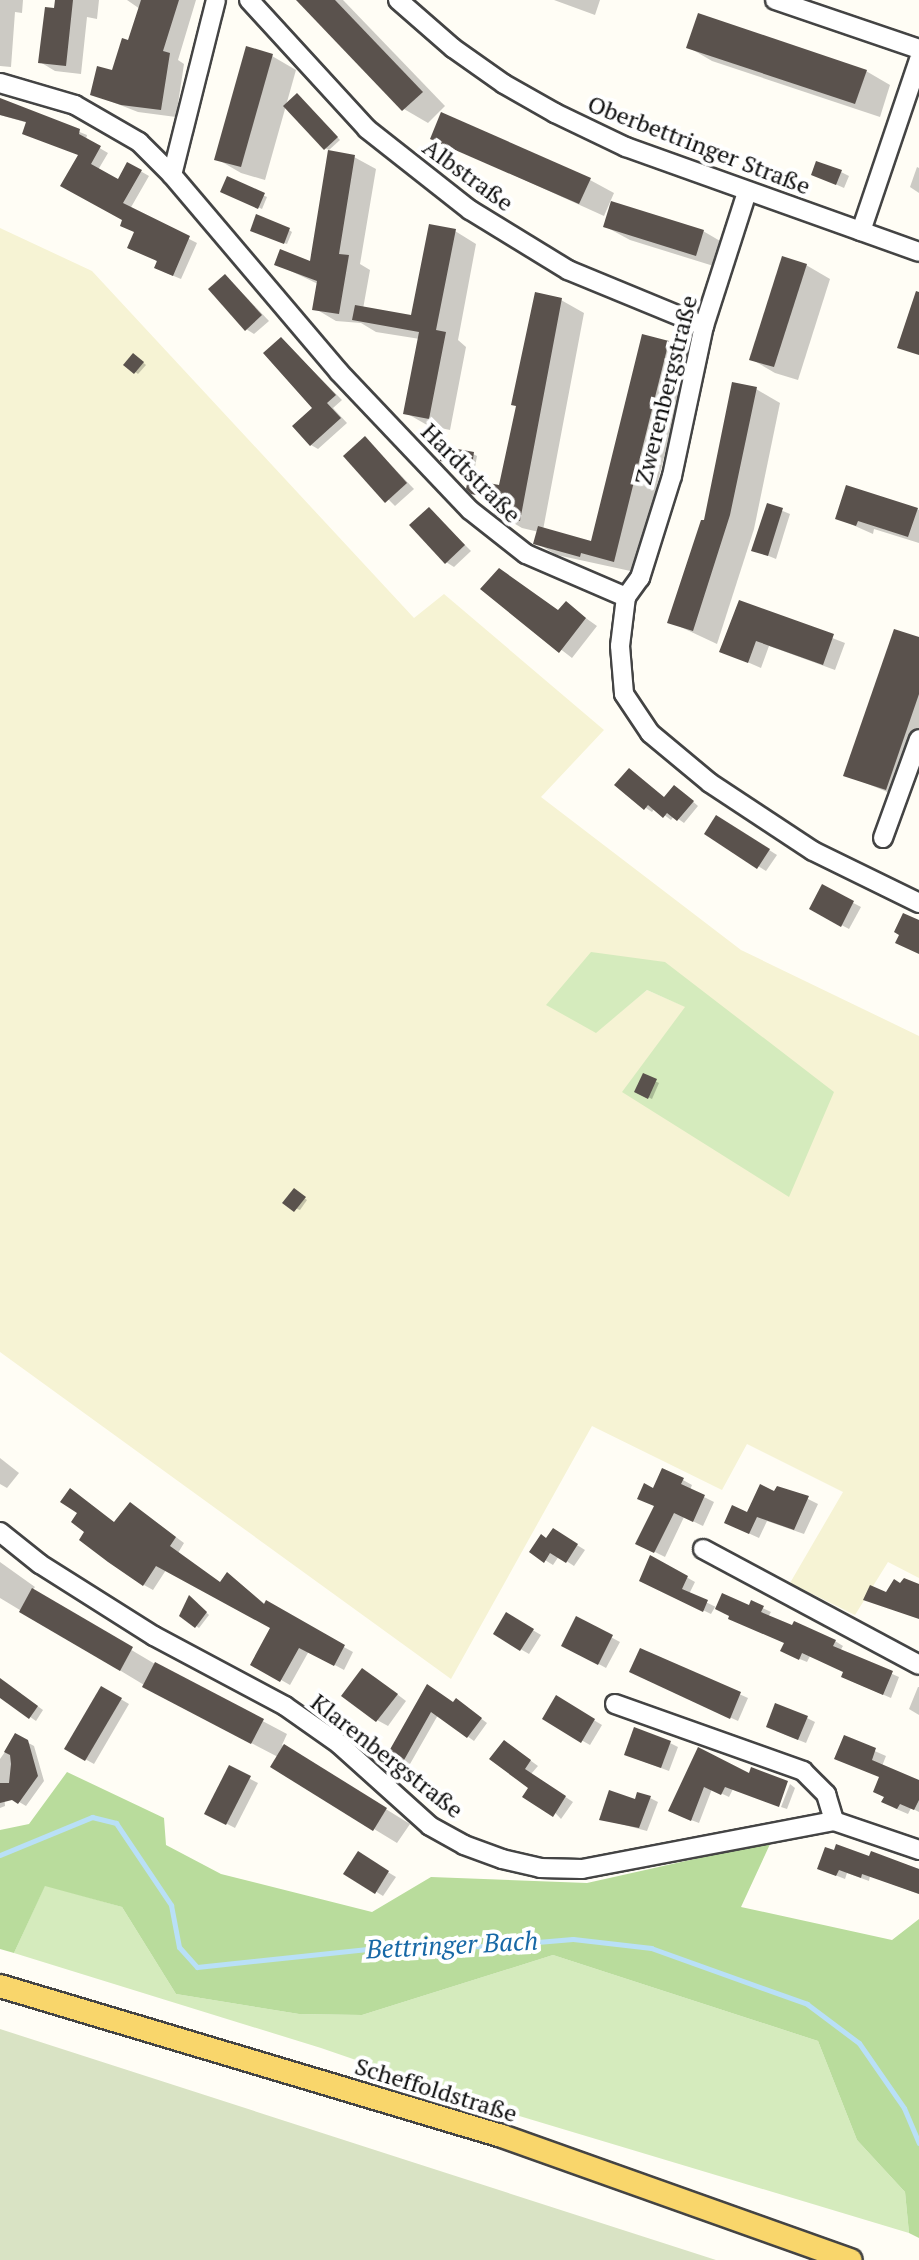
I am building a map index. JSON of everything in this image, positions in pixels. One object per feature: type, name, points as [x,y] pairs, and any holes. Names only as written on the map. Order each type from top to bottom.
[{"type":"main road","name":"Scheffoldstraße","points":[[0,1986],[502,2136],[851,2260]]},
{"type":"street","points":[[172,175],[216,0]]},
{"type":"street","name":"Albstraße","points":[[249,0],[367,129],[470,210],[568,270],[704,326]]},
{"type":"street","name":"Oberbettringer Straße","points":[[398,0],[453,48],[504,84],[555,113],[626,147],[919,252]]},
{"type":"street","points":[[775,0],[919,49]]},
{"type":"street","points":[[861,231],[910,124],[919,60]]},
{"type":"street","name":"Hardtstraße","points":[[0,83],[33,90],[95,114],[139,142],[172,175],[339,372],[470,510],[526,554],[626,597]]},
{"type":"street","name":"Zwerenbergstraße","points":[[626,597],[640,578],[672,476],[704,326],[747,192]]},
{"type":"street","points":[[626,597],[620,646],[624,694],[650,733],[710,783],[813,851],[919,903]]},
{"type":"street","points":[[883,838],[919,739]]},
{"type":"street","name":"Klarenbergstraße","points":[[0,1532],[40,1564],[154,1636],[285,1706],[339,1744],[430,1826],[464,1845],[502,1859],[540,1868],[582,1869],[834,1821],[919,1850]]},
{"type":"street","points":[[703,1549],[919,1665]]},
{"type":"street","points":[[615,1704],[803,1771],[826,1794],[834,1821]]},
{"type":"shaded area","points":[[0,228],[92,271],[414,618],[444,594],[604,730],[541,797],[741,950],[919,1036],[919,1578],[888,1562],[855,1615],[790,1583],[843,1492],[747,1444],[722,1490],[592,1426],[451,1679],[0,1352]],"holes":[[[664,962],[788,1197],[686,1007],[647,990],[596,1032]]]},
{"type":"green space","points":[[591,952],[665,962],[834,1092],[789,1197],[622,1092],[685,1007],[647,990],[596,1033],[546,1005]]},
{"type":"green space","points":[[67,1772],[164,1818],[166,1845],[221,1874],[372,1912],[431,1877],[587,1883],[771,1842],[741,1907],[892,1940],[919,1919],[919,2238],[909,2233],[905,2192],[857,2140],[818,2041],[553,1955],[362,2015],[299,2014],[176,1994],[122,1907],[45,1886],[14,1953],[0,1949],[0,1830],[29,1824]]},
{"type":"green space","points":[[45,1885],[122,1907],[176,1994],[299,2014],[362,2015],[553,1955],[818,2041],[857,2140],[905,2192],[909,2233],[516,2115],[321,2048],[14,1953]]},
{"type":"green space","points":[[0,2029],[409,2161],[716,2260],[0,2260]]},
{"type":"building","points":[[55,0],[73,0],[66,66],[38,63],[45,7],[54,8]]},
{"type":"building","points":[[141,0],[179,0],[163,51],[170,53],[161,110],[121,105],[90,95],[97,66],[112,70],[122,38],[128,40]]},
{"type":"building","points":[[296,0],[335,0],[423,92],[402,111]]},
{"type":"building","points":[[698,13],[867,70],[855,104],[686,48]]},
{"type":"building","points":[[246,46],[273,54],[241,167],[214,160]]},
{"type":"building","points":[[297,93],[338,137],[324,150],[283,106]]},
{"type":"building","points":[[0,98],[80,129],[79,134],[101,146],[91,164],[118,179],[127,162],[142,170],[123,203],[190,236],[173,276],[154,268],[157,261],[127,248],[134,232],[120,226],[122,220],[60,186],[78,155],[22,134],[26,122],[0,115]]},
{"type":"building","points":[[441,112],[591,178],[579,204],[430,139]]},
{"type":"building","points":[[328,150],[355,155],[339,254],[349,255],[339,314],[312,310],[317,281],[274,265],[280,249],[310,261]]},
{"type":"building","points":[[816,161],[842,170],[836,185],[811,175]]},
{"type":"building","points":[[227,176],[265,193],[258,209],[220,192]]},
{"type":"building","points":[[611,201],[704,230],[696,256],[603,227]]},
{"type":"building","points":[[256,214],[290,228],[284,244],[250,231]]},
{"type":"building","points":[[429,224],[456,229],[436,330],[446,332],[429,419],[403,414],[419,332],[352,320],[355,305],[411,315]]},
{"type":"building","points":[[782,256],[807,264],[774,367],[749,360]]},
{"type":"building","points":[[225,274],[262,315],[245,331],[208,289]]},
{"type":"building","points":[[916,291],[919,292],[919,355],[897,348]]},
{"type":"building","points":[[535,292],[562,298],[520,521],[497,516],[494,513],[497,499],[471,494],[466,489],[468,479],[499,485],[516,406],[511,405]]},
{"type":"building","points":[[642,334],[669,341],[614,562],[581,553],[580,557],[533,544],[538,526],[591,541]]},
{"type":"building","points":[[281,337],[336,395],[327,403],[341,418],[310,446],[292,426],[312,408],[263,353]]},
{"type":"building","points":[[133,353],[144,362],[134,374],[123,365]]},
{"type":"building","points":[[732,382],[757,387],[730,515],[693,631],[667,623],[701,520],[704,520]]},
{"type":"building","points":[[365,436],[407,483],[385,503],[343,456]]},
{"type":"building","points":[[441,446],[474,452],[472,466],[440,461]]},
{"type":"building","points":[[846,485],[918,508],[908,537],[858,521],[856,526],[835,519]]},
{"type":"building","points":[[767,503],[783,508],[768,556],[751,551]]},
{"type":"building","points":[[429,507],[465,545],[445,564],[409,525]]},
{"type":"building","points":[[499,568],[558,610],[566,601],[586,618],[559,653],[480,589]]},
{"type":"building","points":[[739,600],[834,634],[823,665],[756,641],[748,663],[719,652]]},
{"type":"building","points":[[894,629],[919,637],[919,694],[886,790],[843,776]]},
{"type":"building","points":[[629,768],[664,797],[674,785],[694,801],[677,821],[667,813],[663,818],[648,805],[644,810],[614,785]]},
{"type":"building","points":[[716,815],[770,849],[757,869],[704,834]]},
{"type":"building","points":[[822,884],[854,901],[841,927],[809,909]]},
{"type":"building","points":[[903,913],[919,920],[919,954],[895,943],[899,935],[894,932]]},
{"type":"building","points":[[643,1073],[657,1079],[648,1099],[634,1092]]},
{"type":"building","points":[[294,1188],[306,1197],[294,1212],[282,1203]]},
{"type":"building","points":[[662,1468],[684,1478],[681,1484],[705,1495],[693,1522],[674,1513],[654,1553],[635,1544],[654,1506],[637,1499],[644,1483],[653,1488]]},
{"type":"building","points":[[760,1484],[774,1491],[777,1486],[809,1496],[794,1530],[757,1517],[749,1534],[724,1523],[732,1505],[747,1512]]},
{"type":"building","points":[[70,1488],[114,1522],[130,1502],[176,1537],[170,1546],[220,1582],[227,1572],[264,1604],[266,1600],[345,1645],[334,1666],[299,1648],[280,1682],[250,1665],[270,1628],[156,1566],[143,1586],[108,1562],[79,1540],[84,1532],[71,1522],[77,1513],[60,1502]]},
{"type":"building","points":[[553,1528],[578,1544],[566,1563],[550,1553],[544,1563],[529,1552],[541,1534],[546,1538]]},
{"type":"building","points":[[650,1555],[688,1576],[682,1589],[708,1600],[703,1612],[639,1581]]},
{"type":"building","points":[[904,1578],[919,1584],[919,1619],[863,1600],[870,1585],[886,1592],[894,1579],[900,1583]]},
{"type":"building","points":[[32,1588],[133,1647],[120,1671],[19,1612]]},
{"type":"building","points":[[722,1593],[749,1605],[751,1600],[764,1606],[761,1612],[792,1625],[794,1621],[836,1640],[833,1646],[893,1671],[883,1695],[841,1677],[843,1672],[802,1653],[799,1660],[780,1651],[784,1643],[728,1619],[729,1616],[715,1609]]},
{"type":"building","points":[[189,1595],[207,1612],[195,1628],[179,1616]]},
{"type":"building","points":[[506,1612],[534,1629],[520,1651],[493,1634]]},
{"type":"building","points":[[576,1616],[613,1635],[598,1665],[561,1646]]},
{"type":"building","points":[[640,1648],[741,1692],[730,1719],[629,1672]]},
{"type":"building","points":[[155,1662],[264,1719],[251,1744],[142,1687]]},
{"type":"building","points":[[362,1668],[398,1694],[376,1722],[341,1696]]},
{"type":"building","points":[[0,1678],[38,1706],[29,1719],[0,1698]]},
{"type":"building","points":[[427,1684],[453,1702],[456,1698],[482,1718],[467,1738],[431,1712],[399,1769],[384,1760]]},
{"type":"building","points":[[101,1686],[122,1698],[85,1761],[64,1749]]},
{"type":"building","points":[[556,1695],[595,1719],[581,1743],[542,1719]]},
{"type":"building","points":[[775,1703],[808,1716],[798,1740],[766,1727]]},
{"type":"building","points":[[634,1727],[671,1741],[661,1768],[624,1755]]},
{"type":"building","points":[[15,1733],[28,1740],[38,1776],[18,1804],[12,1800],[0,1803],[0,1783],[9,1783],[11,1764],[10,1755],[4,1752]]},
{"type":"building","points":[[844,1735],[876,1748],[872,1760],[919,1780],[919,1800],[914,1810],[900,1804],[897,1809],[881,1802],[884,1797],[873,1792],[879,1777],[834,1759]]},
{"type":"building","points":[[504,1740],[531,1760],[525,1769],[566,1796],[553,1817],[522,1797],[528,1788],[489,1759]]},
{"type":"building","points":[[284,1744],[387,1808],[373,1831],[270,1767]]},
{"type":"building","points":[[698,1747],[749,1773],[751,1767],[788,1781],[779,1807],[725,1787],[721,1795],[704,1787],[691,1821],[668,1811]]},
{"type":"building","points":[[229,1765],[251,1776],[226,1825],[204,1814]]},
{"type":"building","points":[[609,1790],[635,1799],[637,1792],[651,1796],[639,1828],[599,1820]]},
{"type":"building","points":[[836,1844],[869,1856],[871,1851],[919,1869],[919,1894],[862,1874],[861,1878],[839,1870],[836,1876],[817,1869],[825,1847],[834,1850]]},
{"type":"building","points":[[358,1851],[389,1871],[375,1894],[343,1874]]},
{"type":"waterway","name":"Bettringer Bach","points":[[0,1855],[92,1817],[116,1823],[171,1905],[179,1947],[197,1967],[377,1948],[491,1946],[573,1939],[651,1948],[807,2004],[859,2043],[904,2108],[919,2143]]}]
